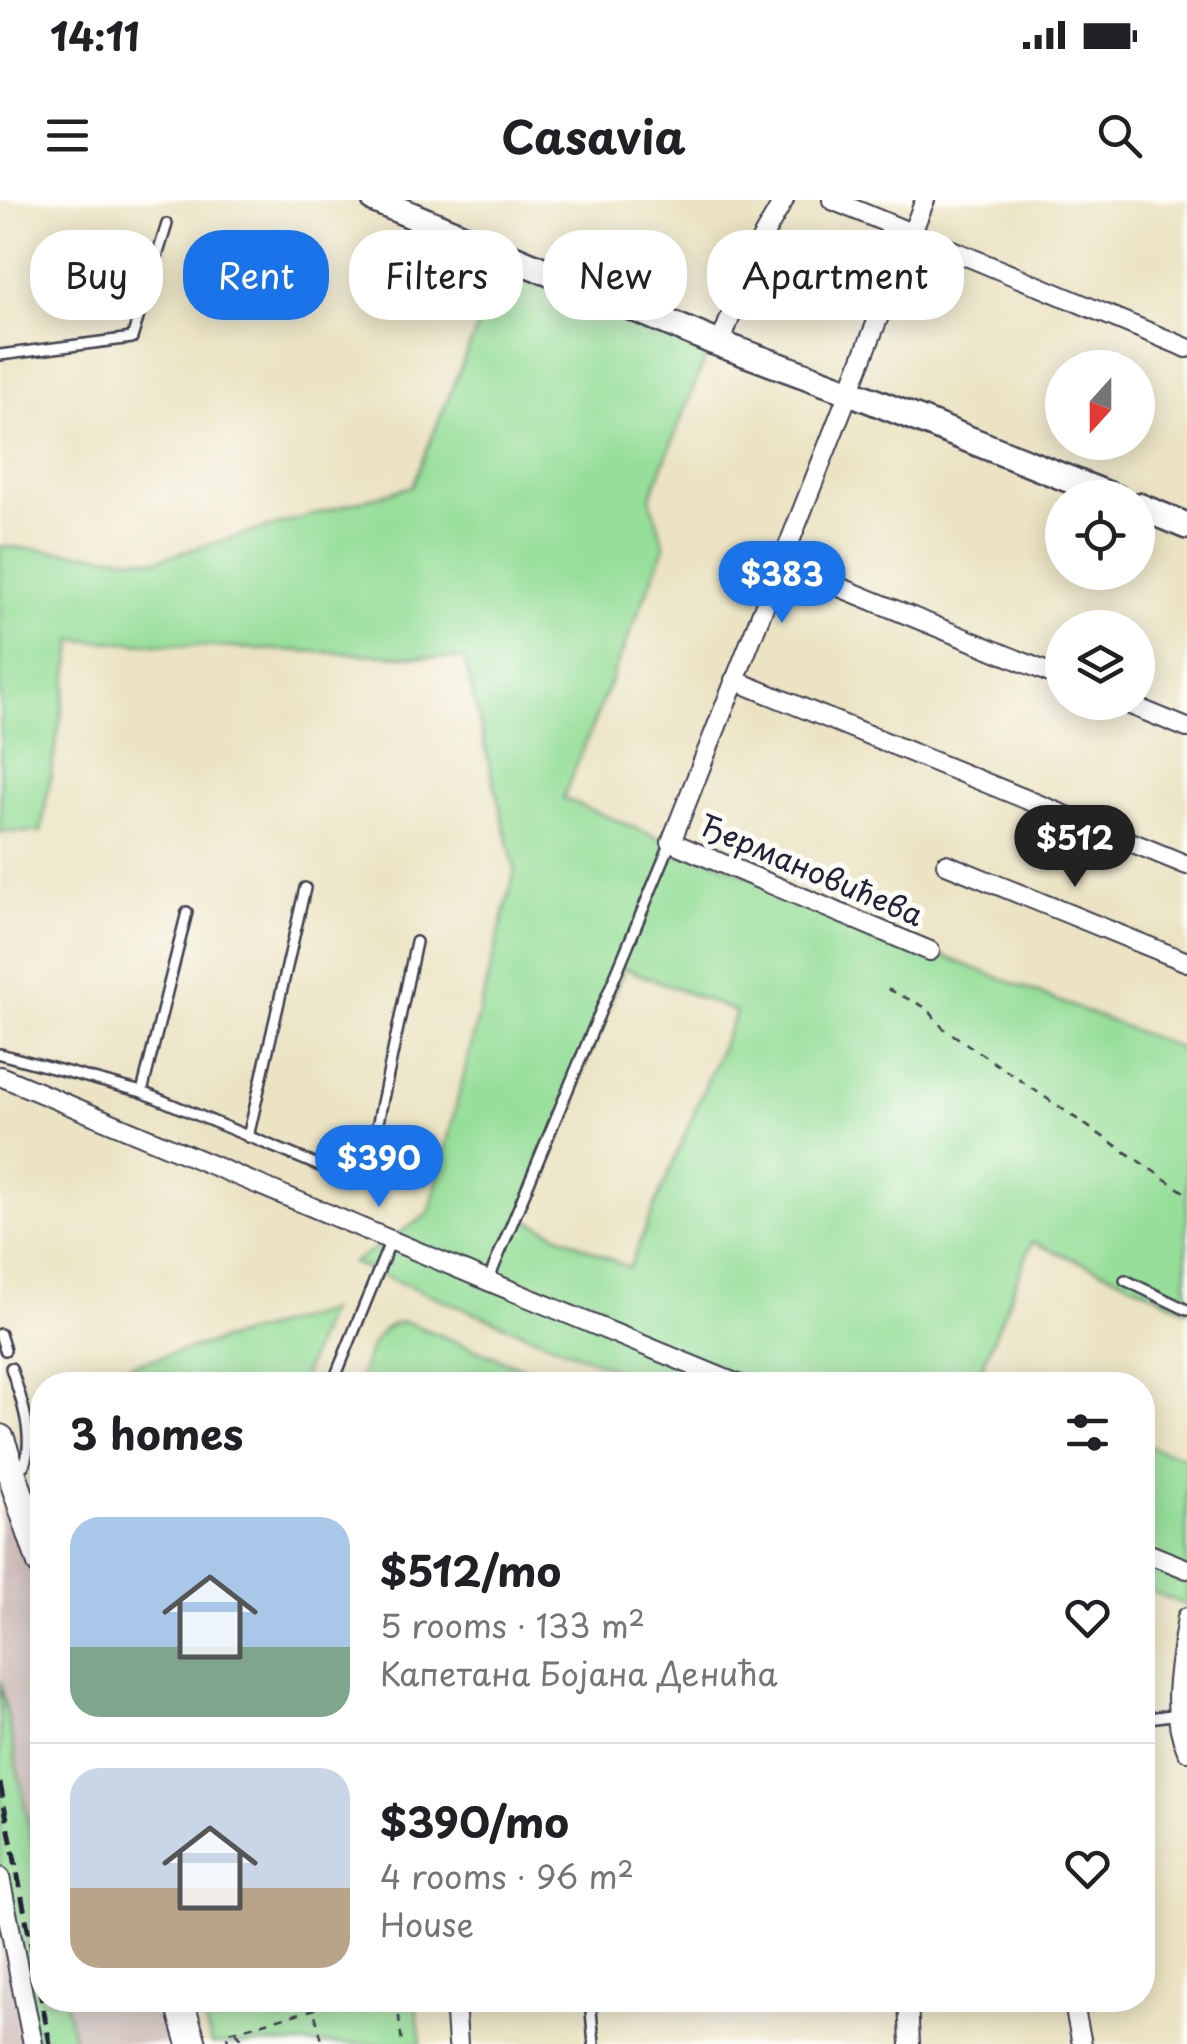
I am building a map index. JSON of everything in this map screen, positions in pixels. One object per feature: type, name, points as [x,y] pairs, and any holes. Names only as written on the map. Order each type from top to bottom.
[{"type":"main road","points":[[375,200],[720,344],[1071,480]]},
{"type":"main road","points":[[1155,513],[1187,526]]},
{"type":"main road","points":[[0,1439],[30,1530]]},
{"type":"main road","points":[[183,2012],[192,2044]]},
{"type":"street","points":[[720,344],[758,245],[784,200]]},
{"type":"street","points":[[832,200],[901,230]]},
{"type":"street","points":[[912,230],[925,200]]},
{"type":"street","points":[[964,256],[1187,348]]},
{"type":"street","points":[[670,842],[877,320]]},
{"type":"street","points":[[782,564],[1045,671]]},
{"type":"street","points":[[734,680],[1187,865]]},
{"type":"street","points":[[1155,715],[1187,728]]},
{"type":"street","name":"Ђермановићева","points":[[670,842],[930,951]]},
{"type":"street","points":[[946,864],[1187,962]]},
{"type":"street","points":[[0,1076],[391,1240],[685,1372]]},
{"type":"street","points":[[1155,1556],[1187,1569]]},
{"type":"street","points":[[1187,1617],[1178,1714],[1180,1736],[1187,1752]]},
{"type":"street","points":[[0,1877],[33,2044]]},
{"type":"street","points":[[456,2012],[458,2044]]},
{"type":"street","points":[[909,2012],[910,2044]]},
{"type":"street","points":[[1075,2012],[1082,2044]]},
{"type":"lane","points":[[0,355],[132,338],[167,224]]},
{"type":"lane","points":[[488,1282],[670,842]]},
{"type":"lane","points":[[248,1136],[306,888]]},
{"type":"lane","points":[[142,1092],[187,912]]},
{"type":"lane","points":[[0,1054],[142,1092],[351,1179],[365,1175],[416,942]]},
{"type":"lane","points":[[337,1372],[391,1240]]},
{"type":"lane","points":[[1126,1280],[1187,1310]]},
{"type":"lane","points":[[0,1334],[5,1350]]},
{"type":"lane","points":[[10,1474],[24,1465],[28,1450],[11,1368]]},
{"type":"lane","points":[[1155,1717],[1178,1714]]},
{"type":"lane","points":[[591,2012],[594,2044]]},
{"type":"path","points":[[888,989],[927,1008],[942,1027],[1187,1194]]},
{"type":"path","points":[[229,2044],[226,2033],[306,2012]]},
{"type":"path","points":[[315,2012],[323,2044]]},
{"type":"path","points":[[398,2012],[402,2044]]},
{"type":"path","points":[[235,2031],[247,2044]]},
{"type":"shaded area","points":[[22,1502],[30,1526],[30,1830],[0,1680],[0,1510]]},
{"type":"shaded area","points":[[0,1877],[33,2044],[0,2044]]},
{"type":"shaded area","points":[[67,2012],[183,2012],[192,2044],[74,2044]]},
{"type":"green space","points":[[523,262],[543,270],[543,320],[662,320],[712,341],[650,498],[665,547],[563,798],[930,951],[1187,1051],[1187,1310],[1032,1242],[980,1372],[621,1372],[352,1263],[429,1214],[515,870],[464,659],[74,640],[41,832],[0,832],[0,546],[156,560],[412,486],[480,320],[523,320]],"holes":[[[624,968],[736,1012],[629,1268],[523,1218]]]},
{"type":"green space","points":[[328,1311],[305,1372],[105,1372]]},
{"type":"green space","points":[[409,1323],[533,1372],[362,1372],[377,1337],[392,1325]]},
{"type":"green space","points":[[1155,1448],[1187,1457],[1187,1606],[1155,1593]]},
{"type":"green space","points":[[0,1680],[30,1830],[30,2012],[67,2012],[74,2044],[35,2044],[0,1877]]},
{"type":"green space","points":[[202,2012],[417,2012],[421,2044],[212,2044]]},
{"type":"railway","points":[[0,1783],[30,1940]]},
{"type":"railway","points":[[44,2012],[50,2044]]}]
